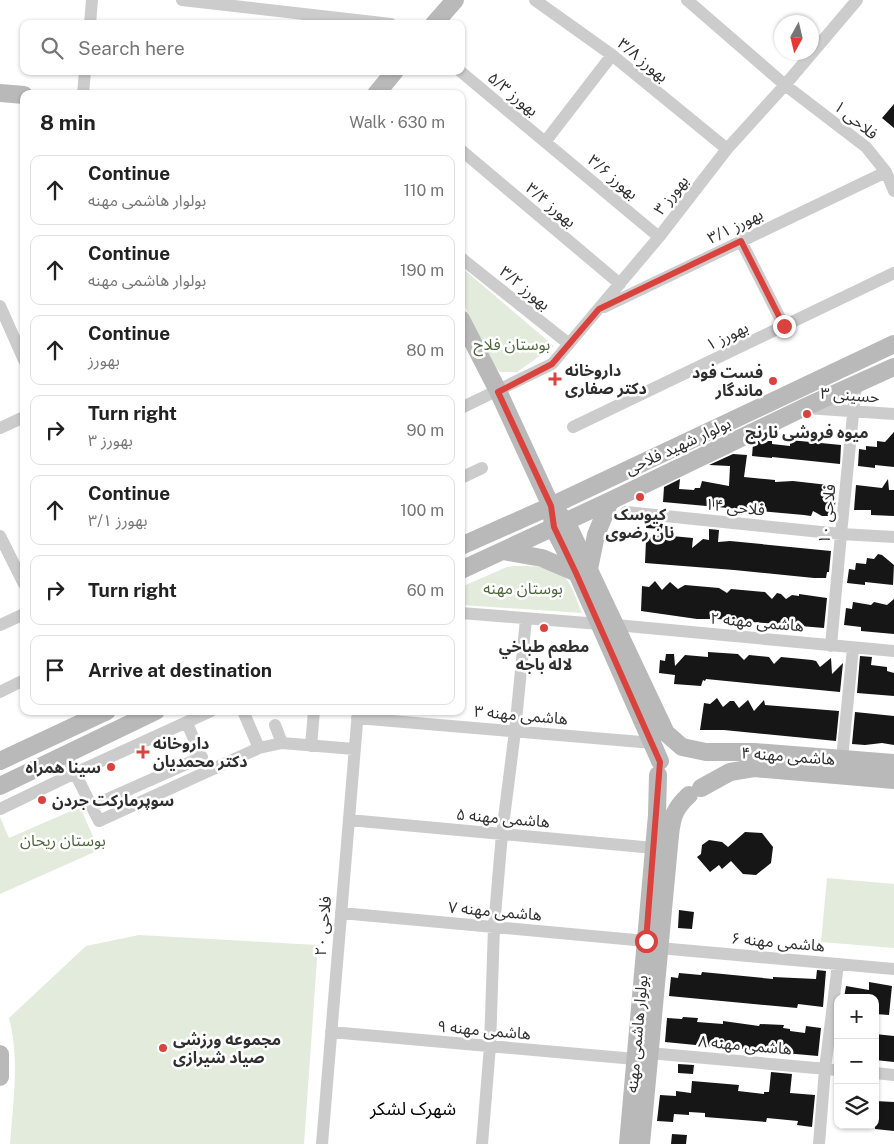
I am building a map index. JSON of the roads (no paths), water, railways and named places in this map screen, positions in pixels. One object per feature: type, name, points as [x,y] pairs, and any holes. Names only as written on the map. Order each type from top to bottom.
[{"type":"street","points":[[90,20],[92,0]]},
{"type":"street","points":[[182,0],[286,6],[368,20]]},
{"type":"street","points":[[438,20],[455,0]]},
{"type":"street","name":"بهورز ۳/۸","points":[[535,0],[612,55],[727,149]]},
{"type":"street","name":"فلاحی ۱","points":[[687,0],[785,85],[866,147],[886,172],[894,191]]},
{"type":"street","name":"بهورز ۳","points":[[465,406],[498,392],[552,364],[659,237],[727,149],[785,85],[857,0]]},
{"type":"street","points":[[545,142],[612,55]]},
{"type":"street","points":[[83,90],[85,75]]},
{"type":"street","points":[[379,90],[392,75]]},
{"type":"street","name":"بهورز ۵/۳","points":[[465,75],[545,142]]},
{"type":"street","points":[[0,93],[20,95]]},
{"type":"street","name":"بهورز ۳/۶","points":[[545,142],[659,237]]},
{"type":"street","name":"بهورز ۳/۴","points":[[465,153],[620,284]]},
{"type":"street","name":"بهورز ۳/۱","points":[[599,309],[886,172]]},
{"type":"street","points":[[741,241],[784,326]]},
{"type":"street","name":"بهورز ۳/۲","points":[[465,261],[569,344]]},
{"type":"street","name":"بهورز ۱","points":[[573,427],[894,273]]},
{"type":"street","points":[[0,306],[20,351]]},
{"type":"street","name":"بولوار هاشمی مهنه","points":[[465,327],[498,392],[608,625],[666,733],[682,747]]},
{"type":"street","name":"بولوار شهید فلاحی","points":[[465,544],[551,506],[894,344]]},
{"type":"street","name":"بولوار شهید فلاحی","points":[[465,568],[894,367]]},
{"type":"street","name":"فلاحی ۱۰","points":[[832,646],[840,534],[856,385]]},
{"type":"street","name":"حسینی ۳","points":[[803,408],[894,414]]},
{"type":"street","points":[[0,428],[20,419]]},
{"type":"street","points":[[465,476],[482,468]]},
{"type":"street","points":[[502,550],[526,553],[583,571],[610,501]]},
{"type":"street","name":"فلاحی ۱۴","points":[[626,512],[894,538]]},
{"type":"street","points":[[0,536],[20,576]]},
{"type":"street","name":"هاشمی مهنه ۲","points":[[465,613],[894,651]]},
{"type":"street","points":[[0,625],[20,616]]},
{"type":"street","points":[[482,1144],[490,1046],[494,927],[502,834],[526,619]]},
{"type":"street","name":"بولوار هاشمی مهنه","points":[[608,625],[653,743],[659,768],[654,848],[653,944]]},
{"type":"street","points":[[842,759],[853,648]]},
{"type":"street","points":[[0,692],[20,682]]},
{"type":"street","points":[[0,761],[99,715]]},
{"type":"street","points":[[0,786],[148,715]]},
{"type":"street","points":[[0,809],[202,715]]},
{"type":"street","points":[[245,715],[259,748]]},
{"type":"street","points":[[311,746],[314,715]]},
{"type":"street","name":"فلاحی ۲۰","points":[[322,1144],[357,715]]},
{"type":"street","name":"هاشمی مهنه ۳","points":[[366,715],[653,743]]},
{"type":"street","points":[[187,722],[208,770]]},
{"type":"street","points":[[275,725],[282,743]]},
{"type":"street","points":[[66,755],[99,821],[259,748],[282,743],[354,749]]},
{"type":"street","points":[[682,747],[696,751],[704,762],[706,775],[695,791],[675,795],[664,788],[659,768],[669,751],[682,747]]},
{"type":"street","name":"هاشمی مهنه ۴","points":[[682,747],[706,752],[754,752],[894,763]]},
{"type":"street","points":[[92,806],[202,757]]},
{"type":"street","name":"هاشمی مهنه ۴","points":[[695,791],[730,772],[754,768],[894,780]]},
{"type":"street","name":"بولوار هاشمی مهنه","points":[[628,1144],[642,1056],[653,944],[672,821],[678,805],[695,791]]},
{"type":"street","name":"هاشمی مهنه ۵","points":[[349,820],[654,848]]},
{"type":"street","name":"هاشمی مهنه ۷","points":[[341,913],[653,944]]},
{"type":"street","name":"هاشمی مهنه ۶","points":[[653,944],[894,969]]},
{"type":"street","points":[[819,1144],[832,1070],[838,964]]},
{"type":"street","name":"هاشمی مهنه ۹","points":[[331,1032],[490,1046],[642,1056]]},
{"type":"street","points":[[0,1054],[0,1077]]},
{"type":"street","name":"بولوار هاشمی مهنه","points":[[641,1144],[642,1056]]},
{"type":"street","name":"هاشمی مهنه ۸","points":[[642,1056],[832,1070]]},
{"type":"street","points":[[879,1074],[894,1075]]},
{"type":"street","points":[[322,1144],[328,1144]]},
{"type":"place","name":"داروخانه دکتر صفاری","points":[[555,379]]},
{"type":"place","name":"فست فود ماندگار","points":[[773,381]]},
{"type":"place","name":"میوه فروشی نارنج","points":[[807,414]]},
{"type":"place","name":"کیوسک نان رضوی","points":[[640,497]]},
{"type":"place","name":"مطعم طباخي لاله باجه","points":[[544,628]]},
{"type":"place","name":"داروخانه دکتر محمدیان","points":[[143,752]]},
{"type":"place","name":"سینا همراه","points":[[111,767]]},
{"type":"place","name":"سوپرمارکت جردن","points":[[42,800]]},
{"type":"place","name":"مجموعه ورزشی صیاد شیرازی","points":[[163,1048]]},
{"type":"district","name":"شهرک لشکر","points":[[413,1108]]},
{"type":"park label","name":"بوستان فلاح","points":[[512,344]]},
{"type":"park label","name":"بوستان مهنه","points":[[523,588]]},
{"type":"park label","name":"بوستان ریحان","points":[[63,840]]}]
